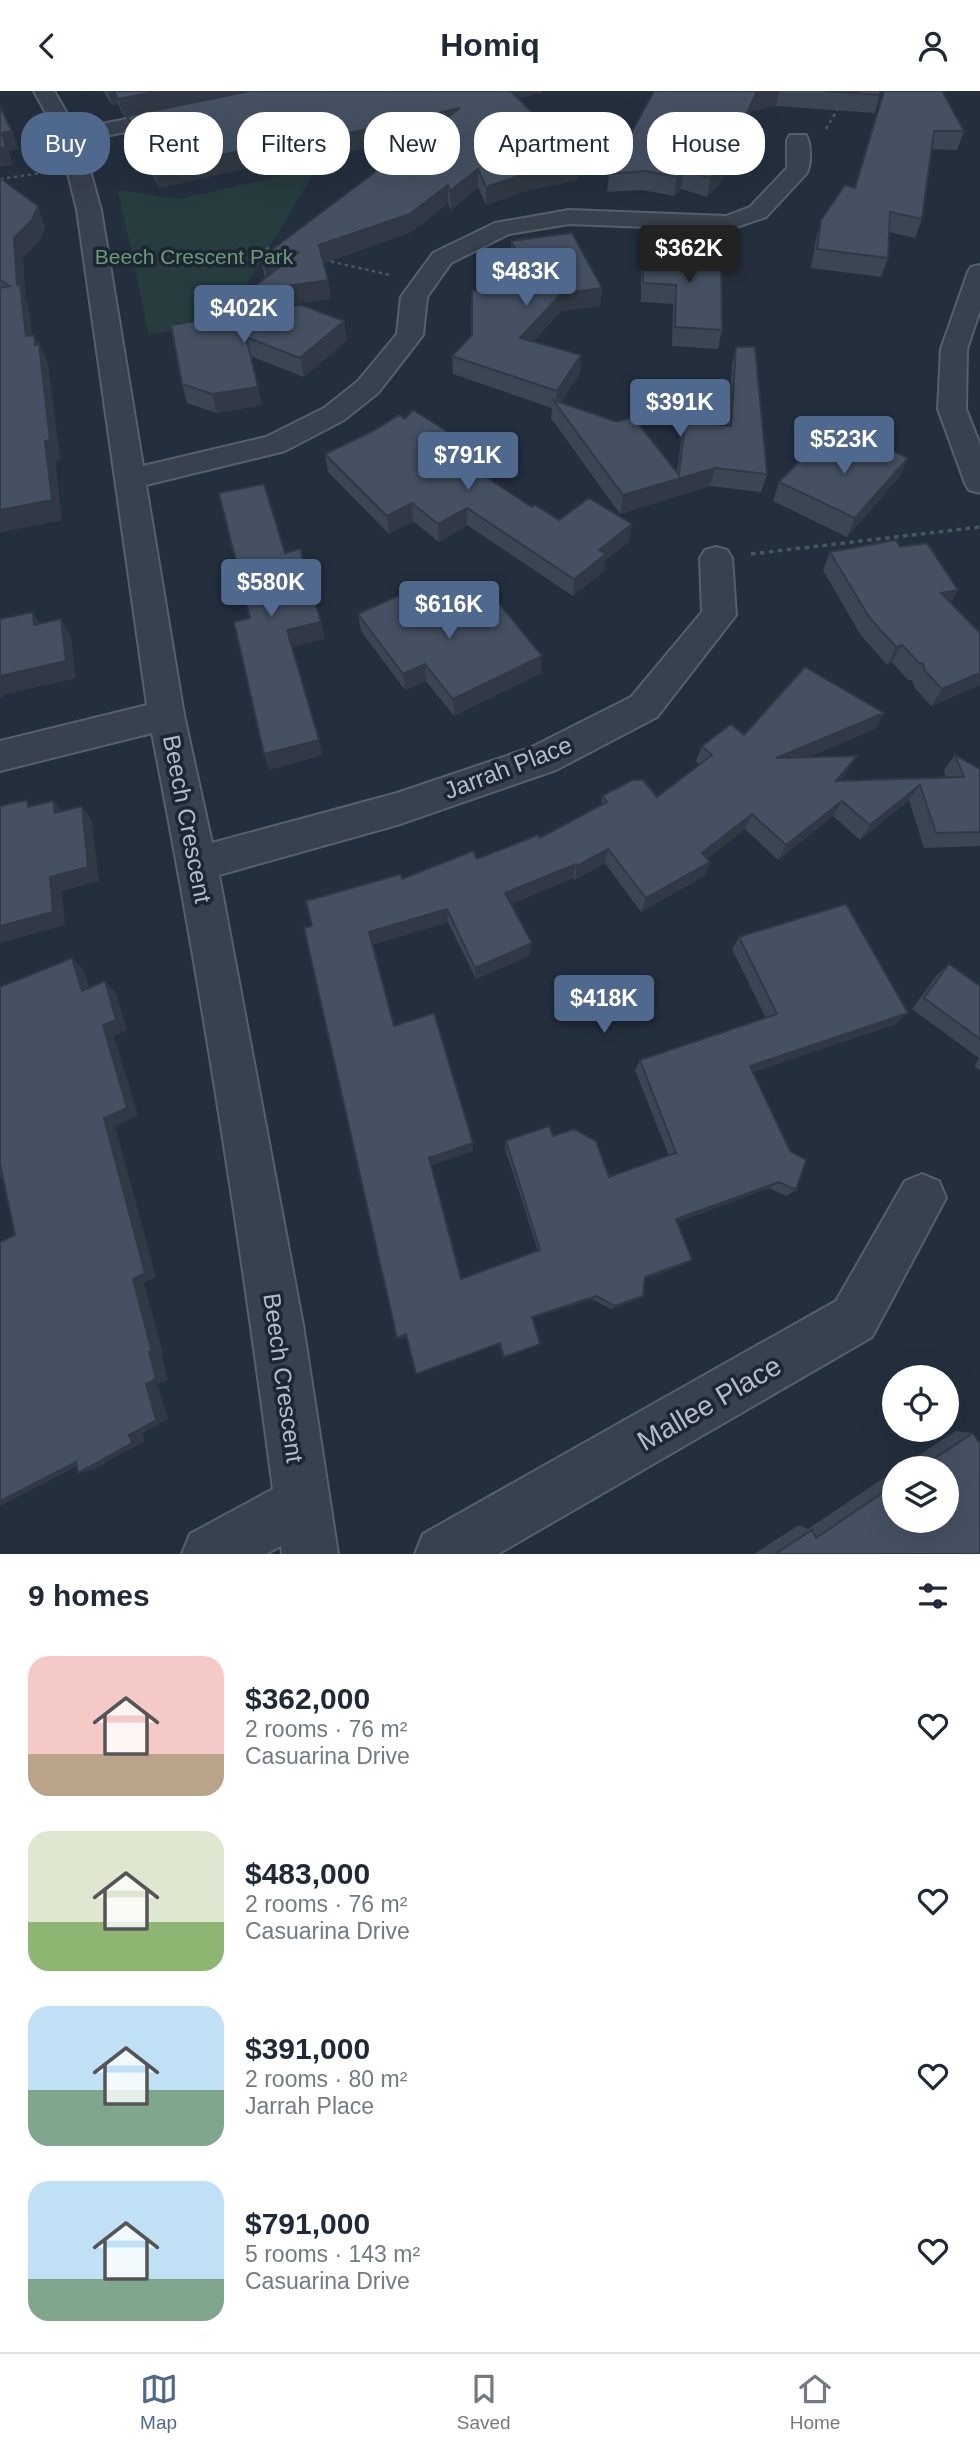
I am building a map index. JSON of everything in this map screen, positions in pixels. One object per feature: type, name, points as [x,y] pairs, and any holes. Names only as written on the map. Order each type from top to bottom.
[{"type":"street","name":"Beech Crescent","points":[[44,91],[54,112]]},
{"type":"street","points":[[110,140],[203,110]]},
{"type":"street","points":[[131,479],[275,444],[334,414],[368,387],[410,335],[414,297],[442,258],[503,228],[569,217],[727,223],[758,212],[798,169],[798,140]]},
{"type":"street","name":"Beech Crescent","points":[[80,175],[89,210],[166,715],[197,864],[277,1325],[306,1529]]},
{"type":"street","points":[[980,272],[954,349],[952,409],[980,483]]},
{"type":"street","name":"Jarrah Place","points":[[197,864],[397,809],[543,759],[644,707],[719,615],[716,558]]},
{"type":"street","points":[[0,756],[166,715]]},
{"type":"street","name":"Mallee Place","points":[[443,1554],[854,1319],[922,1198]]},
{"type":"street","points":[[210,1554],[306,1529]]},
{"type":"path","points":[[798,140],[829,128],[841,103]]},
{"type":"path","points":[[0,179],[21,171]]},
{"type":"path","points":[[266,248],[279,251]]},
{"type":"path","points":[[317,259],[426,281]]},
{"type":"path","points":[[716,558],[980,527]]},
{"type":"green space","name":"Beech Crescent Park","points":[[286,175],[313,175],[225,321],[149,335],[118,190],[179,199]]},
{"type":"building","points":[[114,91],[160,91],[118,99]]},
{"type":"building","points":[[250,91],[511,91],[531,112],[474,112],[474,172],[450,191],[448,185],[410,214],[319,245],[328,280],[247,292],[299,252],[264,264],[261,258],[371,175],[460,175],[460,112],[455,112],[460,108],[442,112],[364,112],[364,130],[350,133],[350,112],[237,112],[237,152],[223,155],[223,112],[147,112]]},
{"type":"building","points":[[654,91],[765,91],[756,93],[748,112],[647,112],[647,171],[633,172],[633,130]]},
{"type":"building","points":[[826,91],[880,91],[880,95]]},
{"type":"building","points":[[884,91],[942,91],[964,131],[934,131],[922,219],[890,212],[888,258],[817,249],[821,220],[845,185],[855,188]]},
{"type":"building","points":[[0,107],[12,131],[2,133],[6,147],[0,148]]},
{"type":"building","points":[[481,175],[521,175],[486,187]]},
{"type":"building","points":[[0,178],[38,206],[32,220],[14,238],[17,285],[20,284],[26,336],[34,335],[35,345],[39,344],[50,440],[45,441],[52,500],[0,510],[0,288],[10,286],[0,280]]},
{"type":"building","points":[[572,233],[602,288],[562,293],[520,338],[581,355],[557,391],[452,356],[472,335],[472,291],[491,285],[478,256],[516,251],[511,241]]},
{"type":"building","points":[[643,249],[721,253],[722,330],[675,327],[676,285],[643,283]]},
{"type":"building","points":[[301,305],[344,321],[300,358],[246,337],[258,387],[212,394],[182,384],[171,325]]},
{"type":"building","points":[[736,347],[755,347],[767,474],[715,468],[623,495],[553,400],[617,422],[633,417],[679,475],[685,421],[731,426]]},
{"type":"building","points":[[413,410],[487,456],[471,467],[532,507],[535,505],[559,520],[589,498],[632,524],[599,550],[606,554],[574,579],[467,508],[438,524],[412,503],[387,516],[325,454],[399,415],[405,419]]},
{"type":"building","points":[[869,440],[908,458],[855,518],[779,482],[818,442],[853,458]]},
{"type":"building","points":[[264,484],[285,553],[300,549],[321,622],[287,630],[319,740],[264,754],[234,622],[250,618],[219,493]]},
{"type":"building","points":[[896,540],[900,547],[927,543],[958,590],[941,593],[980,633],[980,673],[942,689],[925,671],[923,663],[919,663],[902,645],[896,647],[869,617],[830,552]]},
{"type":"building","points":[[422,585],[455,624],[497,601],[542,656],[453,699],[425,664],[403,674],[358,614]]},
{"type":"building","points":[[33,612],[34,625],[61,619],[66,661],[0,676],[0,619]]},
{"type":"building","points":[[805,667],[884,713],[776,758],[857,756],[836,781],[964,777],[955,755],[980,769],[980,832],[936,833],[920,785],[870,825],[842,801],[786,845],[752,814],[702,853],[710,862],[646,898],[608,849],[577,866],[576,864],[505,893],[532,943],[475,968],[447,909],[369,932],[394,1026],[434,1013],[473,1143],[429,1158],[461,1279],[540,1250],[506,1141],[549,1126],[553,1136],[574,1129],[596,1141],[609,1177],[676,1153],[640,1060],[777,1014],[739,937],[846,904],[908,1013],[750,1066],[790,1151],[806,1160],[796,1190],[779,1182],[676,1219],[692,1260],[645,1277],[643,1296],[615,1306],[596,1296],[532,1317],[540,1344],[504,1357],[500,1343],[416,1374],[406,1334],[397,1338],[304,928],[312,926],[306,901],[401,874],[402,879],[473,851],[477,859],[538,835],[540,838],[607,802],[602,796],[632,780],[643,780],[657,797],[712,755],[702,746],[731,724],[744,735]]},
{"type":"building","points":[[27,800],[28,807],[53,801],[55,813],[82,806],[88,867],[50,877],[53,912],[0,926],[0,806]]},
{"type":"building","points":[[72,958],[82,991],[105,981],[116,1020],[103,1025],[127,1108],[104,1118],[145,1273],[133,1279],[152,1352],[149,1352],[156,1379],[146,1384],[156,1420],[129,1435],[132,1443],[78,1473],[76,1462],[0,1501],[0,1242],[15,1235],[0,1164],[0,987]]},
{"type":"building","points":[[949,964],[980,986],[980,1039],[924,998]]},
{"type":"building","points":[[973,1433],[980,1444],[980,1554],[775,1554],[812,1530],[816,1538],[882,1493],[882,1533],[959,1533],[959,1456],[938,1456]]}]
